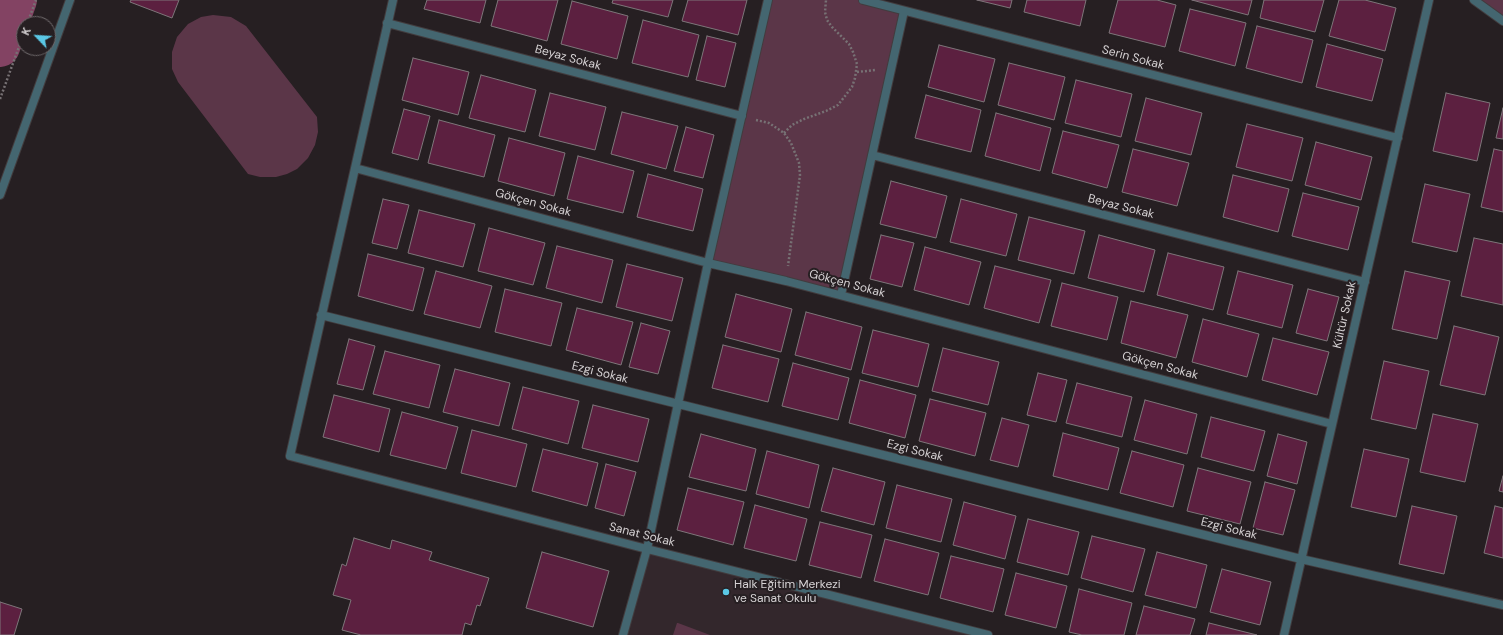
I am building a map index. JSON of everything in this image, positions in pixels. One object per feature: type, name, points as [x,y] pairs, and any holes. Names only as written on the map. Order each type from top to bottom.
[{"type":"street","points":[[0,195],[70,0]]},
{"type":"street","points":[[322,315],[393,0]]},
{"type":"street","points":[[623,635],[648,550],[708,263],[768,0]]},
{"type":"street","name":"Serin Sokak","points":[[863,0],[1398,138]]},
{"type":"street","name":"Kültür Sokak","points":[[1284,635],[1429,0]]},
{"type":"street","points":[[1474,0],[1503,21]]},
{"type":"street","points":[[841,295],[904,11]]},
{"type":"street","name":"Beyaz Sokak","points":[[388,23],[742,116]]},
{"type":"street","name":"Beyaz Sokak","points":[[872,155],[1365,282]]},
{"type":"street","name":"Gökçen Sokak","points":[[355,168],[708,263],[841,295],[1332,424]]},
{"type":"street","name":"Ezgi Sokak","points":[[322,315],[1301,559],[1503,605]]},
{"type":"street","name":"Sanat Sokak","points":[[322,315],[290,456],[648,550],[988,635]]},
{"type":"path","points":[[30,16],[36,0]]},
{"type":"path","points":[[784,134],[792,125],[838,105],[849,90],[855,78],[857,64],[848,44],[827,20],[825,12],[826,0]]},
{"type":"path","points":[[0,99],[16,55]]},
{"type":"path","points":[[742,116],[769,123],[784,134],[796,152],[799,163],[800,175],[786,281]]},
{"type":"shaded area","points":[[768,0],[863,0],[904,11],[841,295],[708,263]]},
{"type":"shaded area","points":[[1474,0],[1503,0],[1503,21]]},
{"type":"shaded area","points":[[213,15],[231,17],[246,26],[317,117],[318,132],[315,145],[308,158],[297,169],[276,177],[260,177],[248,174],[178,82],[172,69],[172,52],[177,37],[188,24],[201,17]]},
{"type":"shaded area","name":"Halk Eğitim Merkezi ve Sanat Okulu","points":[[647,549],[988,635],[623,635]]},
{"type":"shaded area","points":[[678,623],[710,635],[673,635]]},
{"type":"building","points":[[131,0],[179,0],[172,18],[130,2]]},
{"type":"building","points":[[427,0],[486,0],[480,23],[424,9]]},
{"type":"building","points":[[498,0],[558,0],[547,41],[491,26]]},
{"type":"building","points":[[613,0],[673,0],[668,17],[612,3]]},
{"type":"building","points":[[688,0],[747,0],[738,35],[682,21]]},
{"type":"building","points":[[977,0],[1012,0],[1010,8]]},
{"type":"building","points":[[1027,0],[1086,0],[1080,26],[1024,12]]},
{"type":"building","points":[[1118,0],[1157,0],[1176,5],[1165,47],[1109,33]]},
{"type":"building","points":[[1192,0],[1252,0],[1248,15]]},
{"type":"building","points":[[1264,0],[1324,0],[1315,32],[1260,18]]},
{"type":"building","points":[[1339,0],[1365,0],[1396,8],[1385,51],[1329,36]]},
{"type":"building","points":[[572,1],[628,16],[617,59],[561,44]]},
{"type":"building","points":[[1190,9],[1246,23],[1235,66],[1179,51]]},
{"type":"building","points":[[643,20],[699,35],[688,77],[632,63]]},
{"type":"building","points":[[1257,26],[1313,40],[1302,83],[1246,68]]},
{"type":"building","points":[[707,36],[736,43],[725,87],[696,80]]},
{"type":"building","points":[[1327,44],[1383,59],[1372,101],[1316,87]]},
{"type":"building","points":[[939,45],[995,59],[984,102],[928,87]]},
{"type":"building","points":[[413,58],[469,72],[458,115],[402,100]]},
{"type":"building","points":[[1009,63],[1065,77],[1054,120],[998,105]]},
{"type":"building","points":[[481,75],[536,90],[525,132],[469,118]]},
{"type":"building","points":[[1076,80],[1132,94],[1121,137],[1065,123]]},
{"type":"building","points":[[550,93],[606,107],[595,150],[539,136]]},
{"type":"building","points":[[1446,93],[1490,103],[1477,161],[1433,151]]},
{"type":"building","points":[[926,95],[981,110],[971,152],[915,138]]},
{"type":"building","points":[[1146,98],[1202,113],[1191,155],[1135,141]]},
{"type":"building","points":[[1503,108],[1503,139],[1496,138]]},
{"type":"building","points":[[404,109],[430,116],[418,160],[392,153]]},
{"type":"building","points":[[622,112],[678,126],[666,169],[611,154]]},
{"type":"building","points":[[996,113],[1051,128],[1040,171],[985,156]]},
{"type":"building","points":[[439,120],[495,135],[484,177],[428,163]]},
{"type":"building","points":[[1247,124],[1303,138],[1292,181],[1236,167]]},
{"type":"building","points":[[686,127],[714,135],[703,178],[674,171]]},
{"type":"building","points":[[1063,131],[1119,145],[1107,188],[1052,173]]},
{"type":"building","points":[[509,138],[565,153],[554,196],[498,181]]},
{"type":"building","points":[[1316,142],[1372,157],[1361,200],[1305,185]]},
{"type":"building","points":[[1133,149],[1189,163],[1177,206],[1122,192]]},
{"type":"building","points":[[1494,149],[1503,151],[1503,212],[1481,207]]},
{"type":"building","points":[[578,156],[634,171],[623,213],[567,199]]},
{"type":"building","points":[[648,174],[703,189],[693,231],[637,217]]},
{"type":"building","points":[[1233,175],[1289,189],[1278,232],[1223,217]]},
{"type":"building","points":[[891,181],[947,196],[936,238],[880,224]]},
{"type":"building","points":[[1425,184],[1470,194],[1457,252],[1412,242]]},
{"type":"building","points":[[1303,193],[1359,207],[1348,250],[1292,236]]},
{"type":"building","points":[[383,199],[409,205],[397,249],[372,243]]},
{"type":"building","points":[[961,199],[1017,214],[1006,256],[950,242]]},
{"type":"building","points":[[419,210],[475,224],[463,267],[408,253]]},
{"type":"building","points":[[1029,217],[1085,231],[1074,274],[1018,260]]},
{"type":"building","points":[[489,228],[545,243],[533,285],[478,271]]},
{"type":"building","points":[[881,235],[914,243],[902,287],[870,279]]},
{"type":"building","points":[[1099,235],[1155,250],[1144,292],[1088,278]]},
{"type":"building","points":[[1474,238],[1503,244],[1503,305],[1461,296]]},
{"type":"building","points":[[557,246],[613,260],[602,303],[546,288]]},
{"type":"building","points":[[925,247],[981,262],[969,305],[914,290]]},
{"type":"building","points":[[1168,253],[1224,267],[1213,310],[1157,295]]},
{"type":"building","points":[[368,254],[424,268],[413,311],[358,296]]},
{"type":"building","points":[[627,264],[683,278],[672,321],[616,307]]},
{"type":"building","points":[[995,266],[1051,280],[1039,323],[984,308]]},
{"type":"building","points":[[436,271],[492,286],[480,328],[424,314]]},
{"type":"building","points":[[1238,271],[1293,285],[1282,328],[1227,314]]},
{"type":"building","points":[[1405,271],[1450,281],[1437,339],[1392,329]]},
{"type":"building","points":[[1062,283],[1118,297],[1107,340],[1051,326]]},
{"type":"building","points":[[505,289],[562,303],[551,346],[495,332]]},
{"type":"building","points":[[1308,289],[1339,297],[1327,341],[1296,333]]},
{"type":"building","points":[[736,294],[792,309],[781,352],[725,337]]},
{"type":"building","points":[[1131,301],[1188,315],[1176,358],[1121,343]]},
{"type":"building","points":[[577,308],[633,322],[621,365],[566,350]]},
{"type":"building","points":[[806,312],[862,327],[851,370],[795,355]]},
{"type":"building","points":[[1203,319],[1259,334],[1247,377],[1192,362]]},
{"type":"building","points":[[641,323],[670,331],[658,374],[629,367]]},
{"type":"building","points":[[1454,326],[1499,337],[1485,395],[1440,385]]},
{"type":"building","points":[[873,330],[929,344],[918,387],[862,373]]},
{"type":"building","points":[[1273,338],[1329,352],[1317,395],[1262,380]]},
{"type":"building","points":[[349,339],[375,346],[363,390],[337,384]]},
{"type":"building","points":[[723,345],[779,359],[768,402],[712,388]]},
{"type":"building","points":[[943,348],[999,362],[988,405],[932,391]]},
{"type":"building","points":[[385,351],[440,365],[429,408],[373,394]]},
{"type":"building","points":[[1384,361],[1429,371],[1416,429],[1371,419]]},
{"type":"building","points":[[793,363],[849,378],[838,420],[782,406]]},
{"type":"building","points":[[455,369],[510,383],[499,426],[443,412]]},
{"type":"building","points":[[1038,373],[1067,380],[1056,422],[1027,415]]},
{"type":"building","points":[[860,380],[916,395],[905,438],[849,423]]},
{"type":"building","points":[[1077,383],[1132,397],[1122,437],[1066,423]]},
{"type":"building","points":[[523,387],[579,401],[568,444],[512,429]]},
{"type":"building","points":[[334,395],[390,409],[379,452],[323,437]]},
{"type":"building","points":[[930,399],[986,413],[975,456],[919,441]]},
{"type":"building","points":[[1145,400],[1197,414],[1187,454],[1134,440]]},
{"type":"building","points":[[593,405],[649,419],[638,462],[582,448]]},
{"type":"building","points":[[402,412],[458,427],[446,469],[390,455]]},
{"type":"building","points":[[1433,414],[1478,424],[1465,482],[1420,472]]},
{"type":"building","points":[[1211,417],[1265,431],[1254,471],[1201,457]]},
{"type":"building","points":[[1002,418],[1029,425],[1018,467],[990,460]]},
{"type":"building","points":[[472,430],[527,444],[516,487],[461,473]]},
{"type":"building","points":[[1063,433],[1119,448],[1108,490],[1053,476]]},
{"type":"building","points":[[701,434],[756,449],[746,491],[689,477]]},
{"type":"building","points":[[1278,434],[1307,442],[1297,484],[1267,476]]},
{"type":"building","points":[[543,449],[598,463],[587,506],[532,491]]},
{"type":"building","points":[[1364,449],[1409,459],[1396,517],[1351,507]]},
{"type":"building","points":[[767,451],[819,465],[809,508],[756,494]]},
{"type":"building","points":[[1132,451],[1184,465],[1173,507],[1120,493]]},
{"type":"building","points":[[606,464],[636,472],[624,516],[595,508]]},
{"type":"building","points":[[833,468],[885,482],[874,525],[821,511]]},
{"type":"building","points":[[1198,468],[1251,482],[1240,524],[1187,511]]},
{"type":"building","points":[[1503,476],[1503,492],[1499,491]]},
{"type":"building","points":[[1265,482],[1295,490],[1283,535],[1253,528]]},
{"type":"building","points":[[897,485],[952,499],[941,542],[886,528]]},
{"type":"building","points":[[688,488],[744,502],[733,545],[677,530]]},
{"type":"building","points":[[964,502],[1016,516],[1005,559],[953,545]]},
{"type":"building","points":[[755,505],[807,519],[796,561],[744,548]]},
{"type":"building","points":[[1412,506],[1457,516],[1444,574],[1399,564]]},
{"type":"building","points":[[1495,506],[1503,508],[1503,558],[1484,553]]},
{"type":"building","points":[[1028,519],[1079,532],[1068,575],[1017,562]]},
{"type":"building","points":[[820,522],[872,535],[861,578],[809,565]]},
{"type":"building","points":[[1092,536],[1145,549],[1133,592],[1081,578]]},
{"type":"building","points":[[354,538],[390,549],[392,540],[432,552],[429,560],[489,578],[480,606],[477,605],[471,625],[465,623],[462,635],[361,635],[342,630],[351,600],[333,595],[342,564],[346,566]]},
{"type":"building","points":[[885,539],[939,553],[928,595],[874,581]]},
{"type":"building","points":[[542,552],[609,571],[593,627],[526,608]]},
{"type":"building","points":[[1157,552],[1207,565],[1196,608],[1145,595]]},
{"type":"building","points":[[951,556],[1004,569],[993,612],[940,598]]},
{"type":"building","points":[[1222,569],[1271,582],[1260,625],[1210,612]]},
{"type":"building","points":[[1016,573],[1067,586],[1056,628],[1005,615]]},
{"type":"building","points":[[1079,589],[1132,603],[1124,635],[1082,635],[1069,632]]},
{"type":"building","points":[[0,602],[22,609],[14,635],[0,635]]},
{"type":"building","points":[[1144,606],[1195,619],[1190,635],[1136,635]]},
{"type":"building","points":[[1209,623],[1257,635],[1206,635]]},
{"type":"waterway","points":[[0,47],[17,0]]},
{"type":"place","name":"Halk Eğitim Merkezi ve Sanat Okulu","points":[[726,592]]}]
